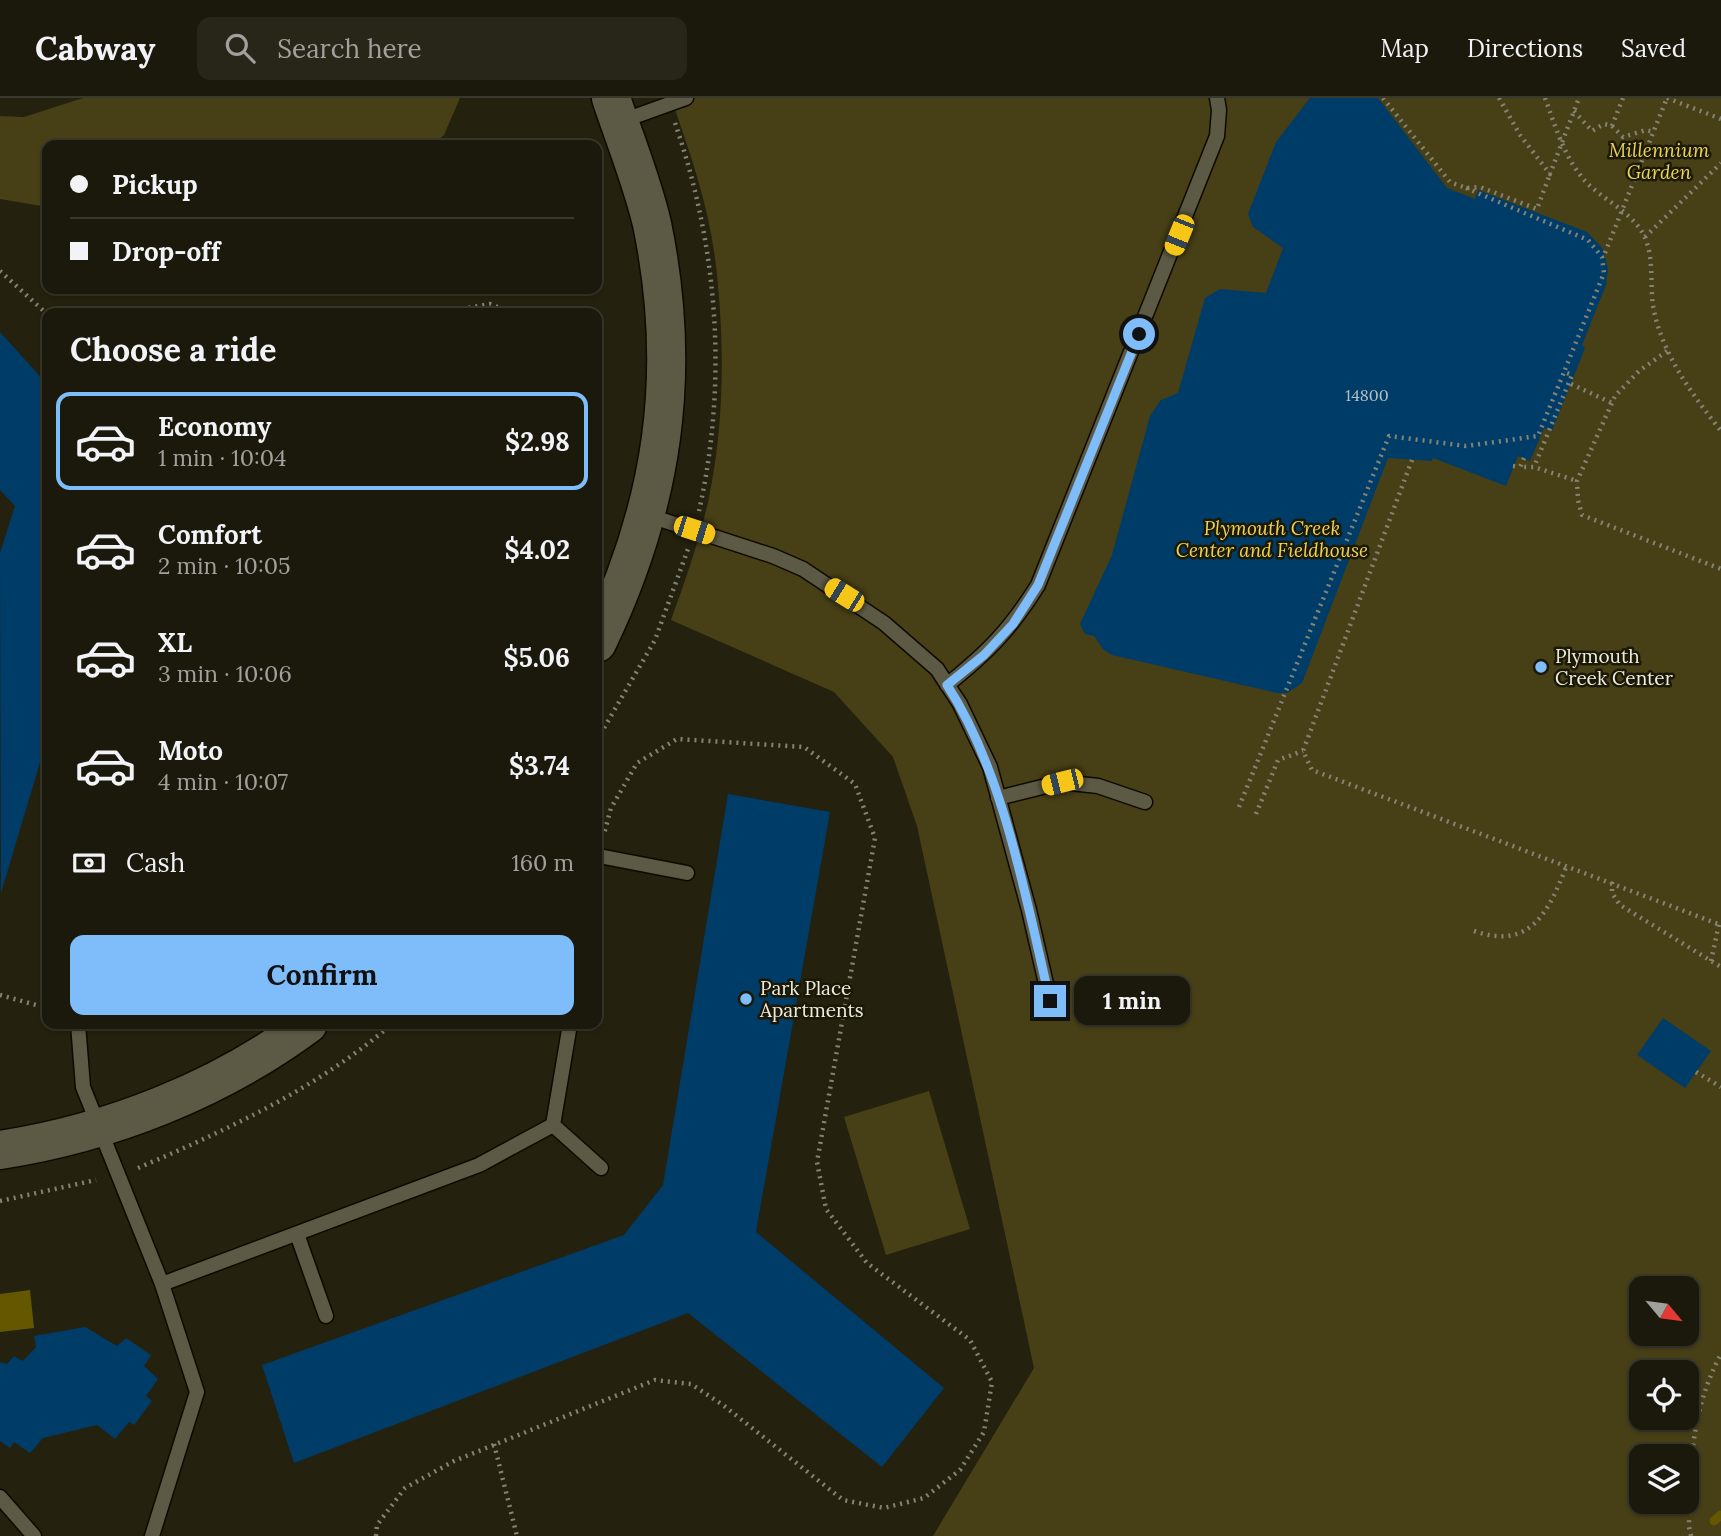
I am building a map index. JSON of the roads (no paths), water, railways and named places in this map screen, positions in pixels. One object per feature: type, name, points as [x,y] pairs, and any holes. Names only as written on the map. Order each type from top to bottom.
[{"type":"street","points":[[602,632],[615,604],[646,514],[656,471],[667,395],[668,347],[660,270],[651,223],[615,110]]},
{"type":"street","points":[[0,1150],[55,1139],[157,1107],[222,1077],[302,1029]]},
{"type":"lane","points":[[615,110],[668,104],[686,98]]},
{"type":"lane","points":[[947,685],[984,655],[1013,624],[1038,585],[1217,136],[1217,98]]},
{"type":"lane","points":[[646,514],[774,556],[814,576],[884,623],[937,668],[960,704],[990,767],[1029,910],[1050,1001]]},
{"type":"lane","points":[[998,798],[1062,782],[1098,786],[1145,802]]},
{"type":"lane","points":[[602,860],[687,873]]},
{"type":"lane","points":[[78,1029],[83,1087],[162,1284],[197,1392],[152,1536]]},
{"type":"lane","points":[[553,1125],[569,1029]]},
{"type":"lane","points":[[162,1284],[479,1165],[553,1125]]},
{"type":"lane","points":[[553,1125],[601,1168]]},
{"type":"lane","points":[[297,1234],[326,1315]]},
{"type":"lane","points":[[0,1497],[34,1536]]},
{"type":"waterway","points":[[1714,1521],[1721,1515]]},
{"type":"place","name":"Plymouth Creek Center","points":[[1541,667]]},
{"type":"place","name":"Park Place Apartments","points":[[746,999]]},
{"type":"park label","name":"Millennium Garden","points":[[1659,161]]},
{"type":"park label","name":"Plymouth Creek Center and Fieldhouse","points":[[1272,539]]}]
